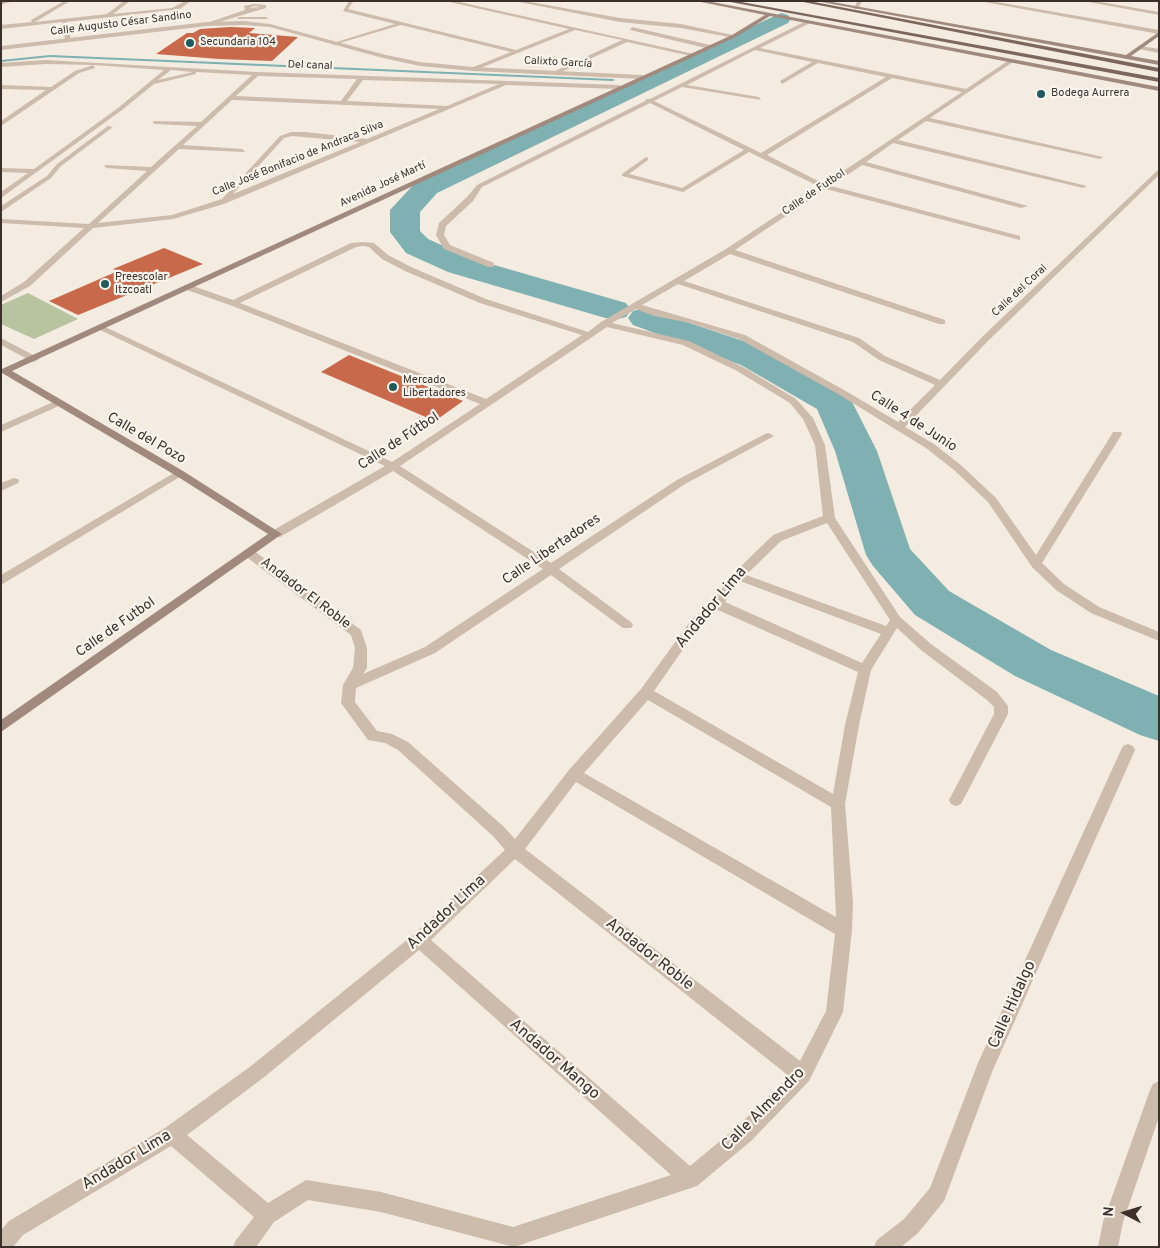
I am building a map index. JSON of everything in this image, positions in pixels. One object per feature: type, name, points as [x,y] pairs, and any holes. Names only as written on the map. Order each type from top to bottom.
[{"type":"main road","points":[[698,1],[1159,89]]},
{"type":"main road","points":[[727,1],[1159,80]]},
{"type":"main road","points":[[800,1],[1156,70]]},
{"type":"main road","points":[[818,1],[1159,63]]},
{"type":"main road","name":"Avenida José Martí","points":[[2,371],[34,359],[619,87],[734,36],[768,15]]},
{"type":"main road","points":[[1127,57],[1141,48],[1159,32]]},
{"type":"main road","name":"Calle del Pozo","points":[[2,371],[179,473],[276,534]]},
{"type":"main road","name":"Calle de Fútbol","points":[[249,552],[276,534]]},
{"type":"main road","name":"Calle de Futbol","points":[[1,727],[249,552]]},
{"type":"street","points":[[1,4],[11,1]]},
{"type":"street","points":[[27,24],[68,1]]},
{"type":"street","points":[[106,16],[128,1]]},
{"type":"street","points":[[1,27],[172,9],[189,1]]},
{"type":"street","points":[[352,1],[345,10],[514,52]]},
{"type":"street","points":[[447,1],[691,54]]},
{"type":"street","points":[[516,1],[620,20],[680,26],[734,36]]},
{"type":"street","points":[[856,8],[860,1]]},
{"type":"street","points":[[980,1],[1159,32]]},
{"type":"street","points":[[1004,5],[1010,1]]},
{"type":"street","points":[[1085,1],[1159,14]]},
{"type":"street","points":[[207,24],[250,10],[246,7],[261,5],[270,26]]},
{"type":"street","points":[[229,18],[266,18]]},
{"type":"street","points":[[64,20],[68,40]]},
{"type":"street","points":[[491,265],[447,247],[440,234],[442,224],[470,200],[480,186],[648,100],[808,22]]},
{"type":"street","name":"Calle Augusto César Sandino","points":[[1,48],[207,24],[244,23],[270,26],[335,44]]},
{"type":"street","points":[[335,44],[400,23]]},
{"type":"street","points":[[473,69],[574,28]]},
{"type":"street","points":[[632,29],[710,47]]},
{"type":"street","points":[[555,72],[627,40]]},
{"type":"street","name":"Calixto García","points":[[335,44],[420,64],[473,69],[642,77]]},
{"type":"street","points":[[1141,48],[1159,51]]},
{"type":"street","points":[[756,49],[967,91]]},
{"type":"street","points":[[782,82],[818,61]]},
{"type":"street","name":"Calle de Futbol","points":[[608,322],[728,251],[1011,61]]},
{"type":"street","name":"Del canal","points":[[1,65],[46,62],[258,74],[619,87]]},
{"type":"street","points":[[1,124],[4,120],[86,68],[116,67]]},
{"type":"street","points":[[1,196],[120,109],[170,68]]},
{"type":"street","points":[[151,84],[212,70]]},
{"type":"street","points":[[1,300],[27,284],[258,74]]},
{"type":"street","points":[[761,156],[891,76]]},
{"type":"street","points":[[343,103],[362,78]]},
{"type":"street","name":"Calle José Bonifacio de Andraca Silva","points":[[1,220],[92,226],[173,217],[221,202],[505,84]]},
{"type":"street","points":[[1,86],[54,88]]},
{"type":"street","points":[[679,86],[759,99]]},
{"type":"street","points":[[233,98],[451,108]]},
{"type":"street","points":[[648,100],[824,186],[1017,238]]},
{"type":"street","points":[[1,210],[49,177],[59,165],[116,122],[121,115],[120,109]]},
{"type":"street","points":[[926,119],[1100,157]]},
{"type":"street","points":[[155,122],[204,124]]},
{"type":"street","points":[[221,202],[282,137],[290,134],[305,134],[370,141]]},
{"type":"street","points":[[892,141],[1083,186]]},
{"type":"street","points":[[179,147],[242,151]]},
{"type":"street","points":[[646,159],[624,175],[682,190],[748,150]]},
{"type":"street","points":[[860,162],[1024,206]]},
{"type":"street","points":[[107,166],[155,169]]},
{"type":"street","points":[[1,170],[35,171]]},
{"type":"street","name":"Calle del Coral","points":[[898,428],[1159,171]]},
{"type":"street","points":[[233,303],[354,246],[363,244],[371,245],[385,257],[408,269],[483,301],[590,335]]},
{"type":"street","points":[[728,251],[942,322]]},
{"type":"street","points":[[677,280],[856,340],[882,358],[941,384]]},
{"type":"street","points":[[187,287],[233,303],[487,403]]},
{"type":"street","name":"Calle 4 de Junio","points":[[636,306],[657,314],[692,320],[742,337],[841,392],[930,446],[958,468],[992,500],[1036,564],[1060,586],[1095,610],[1159,637]]},
{"type":"street","points":[[608,322],[686,343],[740,369],[793,401],[808,418],[820,445],[829,518],[893,626]]},
{"type":"street","name":"Calle de Fútbol","points":[[276,534],[393,466],[608,322]]},
{"type":"street","points":[[100,328],[393,466],[551,569],[627,625]]},
{"type":"street","points":[[1,341],[34,359]]},
{"type":"street","points":[[1,429],[58,403]]},
{"type":"street","points":[[1036,564],[1117,434]]},
{"type":"street","name":"Calle Libertadores","points":[[350,685],[430,650],[681,482],[769,436]]},
{"type":"street","points":[[1,581],[179,473]]},
{"type":"street","points":[[1,488],[14,481]]},
{"type":"street","name":"Andador Lima","points":[[1,1244],[16,1228],[172,1135],[257,1072],[419,940],[515,850],[574,774],[646,693],[696,622],[717,604],[738,576],[777,538],[829,518]]},
{"type":"street","name":"Andador El Roble","points":[[249,552],[357,633],[361,648],[360,668],[350,685],[348,703],[373,736],[387,738],[403,746],[498,831]]},
{"type":"street","points":[[738,576],[893,626],[926,647],[992,696],[1001,706],[1001,714],[956,800]]},
{"type":"street","points":[[717,604],[865,670]]},
{"type":"street","name":"Calle Almendro","points":[[509,1242],[690,1179],[744,1134],[803,1075],[834,1012],[844,930],[845,902],[838,804],[852,725],[865,670],[893,626]]},
{"type":"street","points":[[646,693],[838,804]]},
{"type":"street","name":"Calle Hidalgo","points":[[884,1247],[911,1226],[937,1194],[984,1069],[1128,750]]},
{"type":"street","points":[[574,774],[844,930]]},
{"type":"street","name":"Andador Roble","points":[[498,831],[515,850],[803,1075]]},
{"type":"street","name":"Andador Mango","points":[[419,940],[690,1179]]},
{"type":"street","points":[[1108,1247],[1113,1222],[1159,1090]]},
{"type":"street","points":[[172,1135],[267,1215]]},
{"type":"street","points":[[243,1247],[267,1215],[306,1190],[381,1202],[509,1242]]},
{"type":"green space","points":[[28,293],[78,319],[34,339],[1,324],[1,305]]},
{"type":"building","points":[[255,28],[249,33],[298,37],[272,61],[156,54],[187,33],[193,33],[200,29]]},
{"type":"building","points":[[164,248],[203,264],[78,315],[49,301],[118,271],[113,269]]},
{"type":"building","name":"Mercado Libertadores","points":[[349,355],[463,401],[435,421],[321,372]]},
{"type":"waterway","points":[[614,310],[459,265],[417,246],[405,232],[405,210],[427,187],[781,19]]},
{"type":"waterway","points":[[1,61],[50,56],[613,80]]},
{"type":"waterway","points":[[645,82],[649,83]]},
{"type":"waterway","points":[[645,318],[754,357],[834,402],[856,451],[889,555],[932,603],[1033,663],[1159,720]]},
{"type":"place","name":"Secundaria 104","points":[[190,43]]},
{"type":"place","name":"Bodega Aurrera","points":[[1041,94]]},
{"type":"place","name":"Preescolar Itzcoatl","points":[[105,284]]},
{"type":"place","name":"Mercado Libertadores","points":[[393,387]]}]
